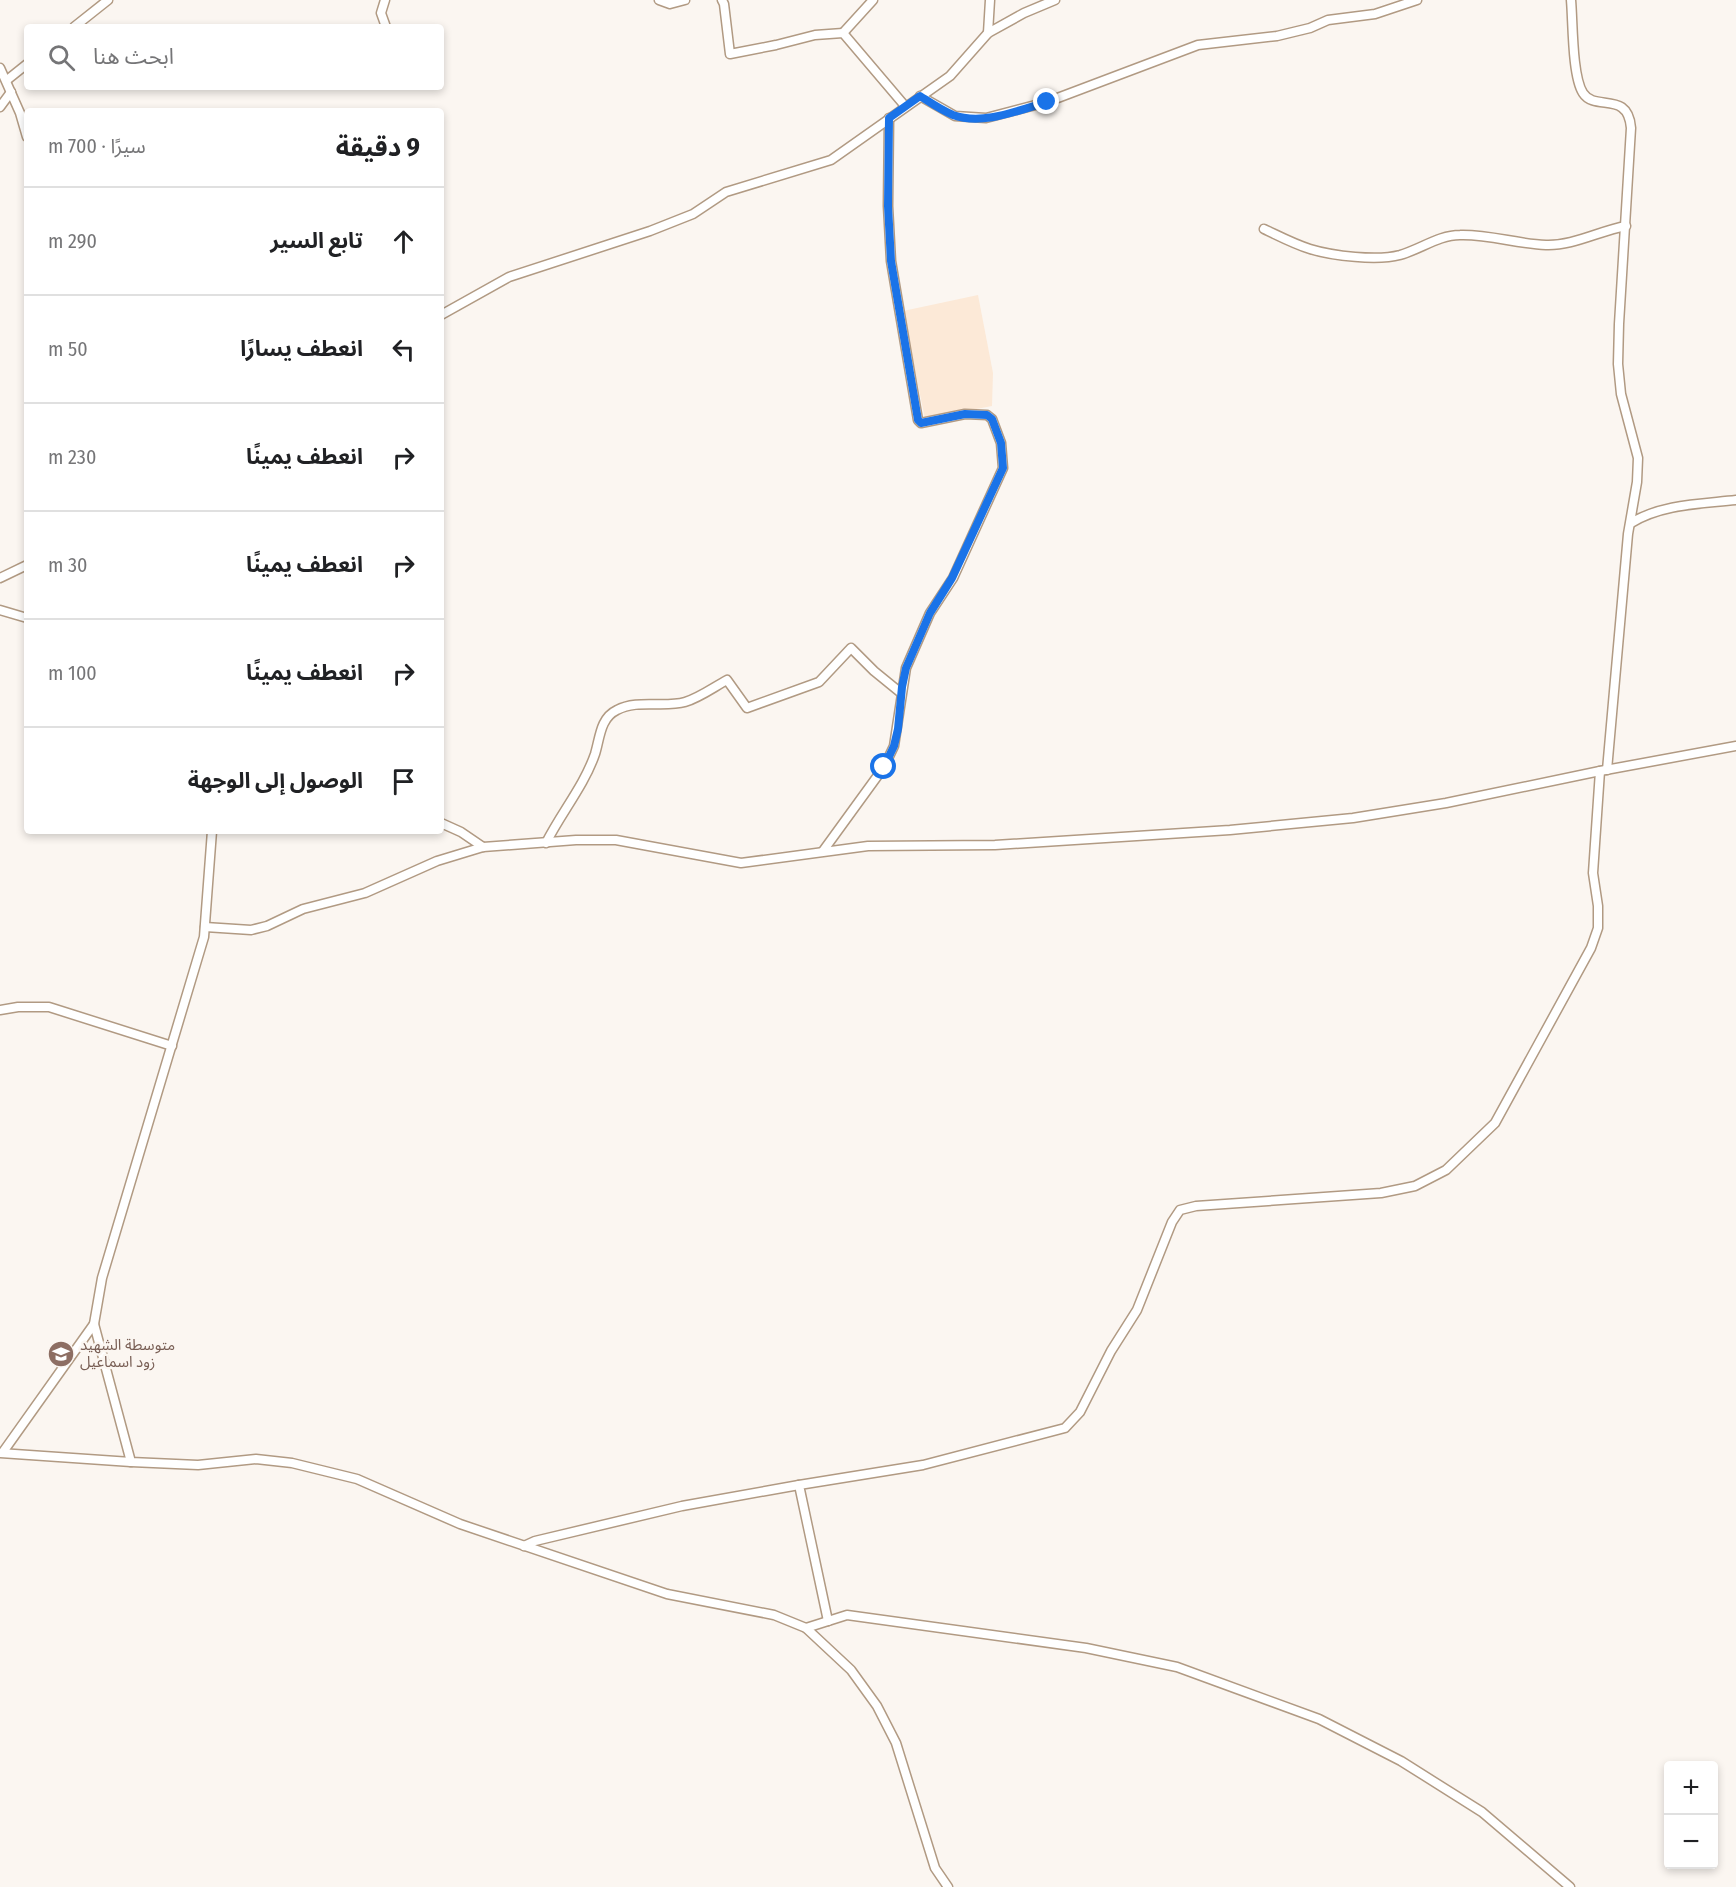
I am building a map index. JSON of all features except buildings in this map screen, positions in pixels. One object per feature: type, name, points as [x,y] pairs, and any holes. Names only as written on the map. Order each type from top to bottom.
[{"type":"street","points":[[78,24],[108,0]]},
{"type":"street","points":[[385,0],[381,13],[386,24]]},
{"type":"street","points":[[660,0],[670,4],[685,0]]},
{"type":"street","points":[[722,0],[730,54],[815,35],[843,33],[873,0]]},
{"type":"street","points":[[988,33],[990,0]]},
{"type":"street","points":[[444,313],[509,277],[650,231],[693,214],[726,192],[831,160],[950,76],[988,33],[1024,13],[1055,0]]},
{"type":"street","points":[[920,96],[955,116],[987,118],[1047,102],[1198,45],[1277,36],[1310,28],[1328,20],[1375,14],[1418,0]]},
{"type":"street","points":[[524,1546],[535,1541],[682,1506],[923,1465],[1054,1432],[1071,1424],[1080,1412],[1112,1351],[1137,1310],[1172,1222],[1180,1210],[1196,1206],[1381,1193],[1415,1185],[1446,1170],[1495,1123],[1591,948],[1598,928],[1598,906],[1593,873],[1638,458],[1621,394],[1618,364],[1630,118],[1623,108],[1615,103],[1588,99],[1582,93],[1576,73],[1571,0]]},
{"type":"street","points":[[843,33],[905,106]]},
{"type":"street","points":[[7,80],[24,66]]},
{"type":"street","points":[[0,68],[7,80],[24,129]]},
{"type":"street","points":[[0,108],[11,92]]},
{"type":"street","points":[[823,851],[884,767],[894,746],[906,668],[930,613],[952,578],[1003,468],[1001,443],[992,419],[987,415],[965,414],[921,423],[918,420],[891,261],[888,206],[889,118]]},
{"type":"street","points":[[1264,229],[1310,249],[1333,254],[1380,257],[1399,255],[1447,236],[1484,236],[1547,245],[1566,243],[1604,230],[1626,226]]},
{"type":"street","points":[[1631,523],[1646,513],[1679,506],[1736,500]]},
{"type":"street","points":[[0,578],[24,566]]},
{"type":"street","points":[[0,610],[24,617]]},
{"type":"street","points":[[546,843],[557,820],[586,774],[595,754],[603,724],[616,710],[630,706],[685,702],[727,680],[747,708],[819,682],[852,648],[874,671],[901,693]]},
{"type":"street","points":[[205,927],[252,930],[267,926],[303,909],[365,893],[436,861],[483,848],[576,840],[616,840],[741,862],[868,846],[995,845],[1230,830],[1353,818],[1446,803],[1603,770],[1736,746]]},
{"type":"street","points":[[444,824],[461,832],[483,848]]},
{"type":"street","points":[[131,1462],[94,1324],[102,1278],[195,972],[205,927],[212,834]]},
{"type":"street","points":[[0,1010],[18,1007],[49,1007],[172,1046]]},
{"type":"street","points":[[1,1453],[94,1324]]},
{"type":"street","points":[[1,1453],[198,1466],[256,1459],[292,1463],[357,1479],[460,1524],[667,1594],[774,1615],[806,1628],[851,1670],[877,1706],[896,1743],[935,1868],[948,1887]]},
{"type":"street","points":[[799,1485],[828,1621]]},
{"type":"street","points":[[806,1628],[847,1615],[1086,1648],[1177,1667],[1319,1719],[1401,1761],[1482,1812],[1570,1887]]},
{"type":"shaded area","points":[[978,295],[993,373],[992,406],[925,419],[903,311]]},
{"type":"place","name":"متوسطة الشهيد زود اسماعيل","points":[[61,1354]]},
{"type":"route","points":[[884,767],[894,746],[898,729],[906,668],[930,613],[952,578],[1003,468],[1001,443],[992,419],[987,415],[965,414],[921,423],[918,420],[891,261],[888,206],[889,118],[920,96],[955,116],[987,118],[1047,102]]}]
